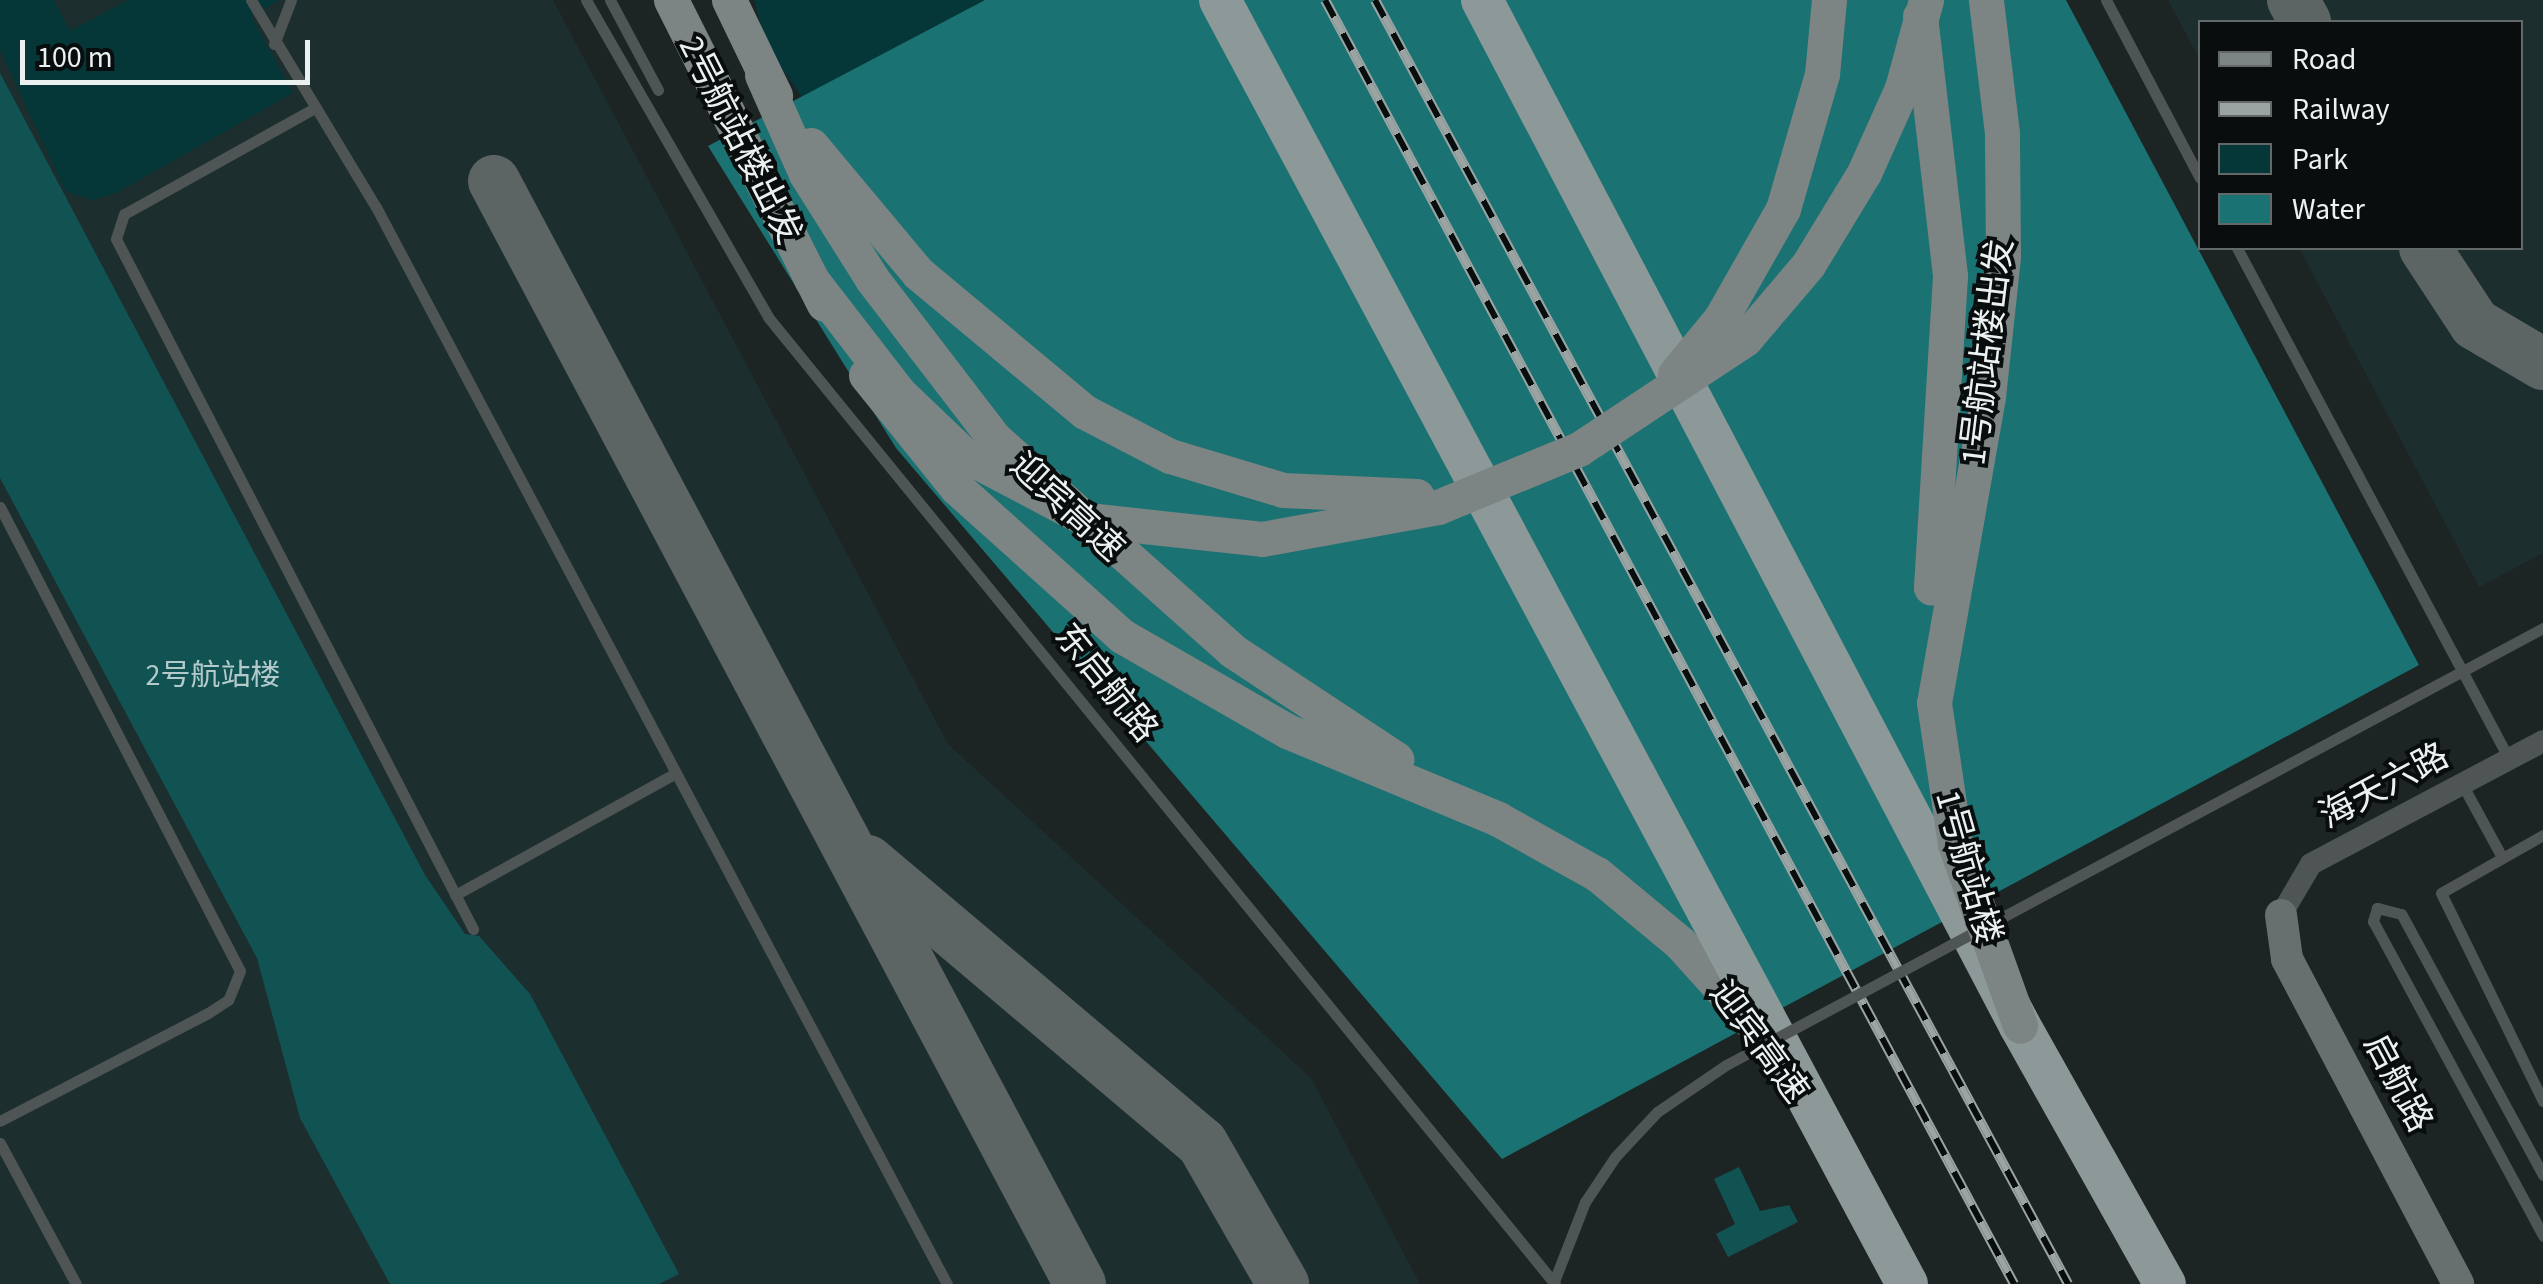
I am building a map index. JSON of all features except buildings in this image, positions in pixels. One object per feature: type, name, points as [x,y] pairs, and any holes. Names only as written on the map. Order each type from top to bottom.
[{"type":"highway","points":[[1220,0],[1907,1284]]},
{"type":"highway","points":[[1482,0],[2020,1026],[2165,1284]]},
{"type":"main road","name":"2号航站楼出发","points":[[671,0],[697,61],[810,279]]},
{"type":"main road","points":[[729,0],[755,61],[918,273],[1048,388],[1126,435],[1210,472],[1330,496],[1434,495],[1525,473]]},
{"type":"main road","points":[[1628,420],[1698,351],[1783,210],[1813,119],[1830,0]]},
{"type":"main road","points":[[1917,0],[1950,276],[1931,570],[1934,702]]},
{"type":"main road","points":[[810,279],[899,393],[963,454],[1088,520],[1198,539],[1308,536],[1438,507],[1525,473],[1628,420],[1745,339],[1808,265],[1884,129],[1926,0]]},
{"type":"main road","name":"1号航站楼出发","points":[[1934,702],[1988,398],[2003,256],[2001,117],[1986,0]]},
{"type":"main road","name":"迎宾高速","points":[[755,61],[806,174],[897,316],[1036,482],[1291,694],[1597,874],[1680,943],[1745,1012],[1822,1130]]},
{"type":"main road","name":"迎宾高速","points":[[810,279],[849,352],[915,440],[1084,607],[1156,661],[1287,731],[1498,819]]},
{"type":"main road","name":"1号航站楼","points":[[1934,702],[1956,844],[2020,1026]]},
{"type":"street","name":"海天六路","points":[[2281,915],[2311,864],[2543,741]]},
{"type":"street","name":"启航路","points":[[2281,915],[2287,959],[2458,1284]]},
{"type":"lane","points":[[251,0],[313,110],[376,208],[947,1284]]},
{"type":"lane","points":[[274,44],[291,0]]},
{"type":"lane","name":"东启航路","points":[[586,0],[768,317],[1554,1284]]},
{"type":"lane","points":[[610,0],[658,90]]},
{"type":"lane","points":[[662,0],[697,61]]},
{"type":"lane","points":[[2106,0],[2198,174]]},
{"type":"lane","points":[[313,110],[124,214],[116,238],[473,929]]},
{"type":"lane","points":[[2238,250],[2509,759]]},
{"type":"lane","points":[[0,507],[240,971],[228,1000],[208,1013],[0,1122]]},
{"type":"lane","points":[[1554,1284],[1570,1234],[1615,1157],[1657,1112],[1726,1065],[2543,628]]},
{"type":"lane","points":[[454,895],[674,774]]},
{"type":"lane","points":[[2462,784],[2502,857]]},
{"type":"lane","points":[[2543,835],[2450,884],[2441,899],[2543,1101]]},
{"type":"lane","points":[[2543,1175],[2401,914],[2377,908],[2373,920],[2543,1236]]},
{"type":"lane","points":[[0,1143],[76,1284]]},
{"type":"shaded area","points":[[0,0],[553,0],[948,744],[1311,1078],[1420,1284],[0,1284]]},
{"type":"shaded area","points":[[2168,0],[2543,0],[2543,553],[2479,587],[2300,250],[2523,250],[2523,20],[2198,20],[2198,56]]},
{"type":"green space","points":[[0,0],[54,0],[70,31],[128,0],[280,0],[251,16],[293,93],[118,192],[94,200],[66,192],[0,50]]},
{"type":"green space","points":[[754,0],[985,0],[802,97],[766,46]]},
{"type":"water","points":[[985,0],[2066,0],[2419,665],[1502,1159],[896,448],[708,146]]},
{"type":"taxiway","points":[[2293,0],[2304,20]]},
{"type":"taxiway","points":[[494,181],[1080,1284]]},
{"type":"taxiway","points":[[2426,250],[2475,324],[2543,364]]},
{"type":"taxiway","points":[[868,861],[1202,1143],[1283,1284]]},
{"type":"railway","points":[[1325,0],[2014,1284]]},
{"type":"railway","points":[[1375,0],[2068,1284]]}]
